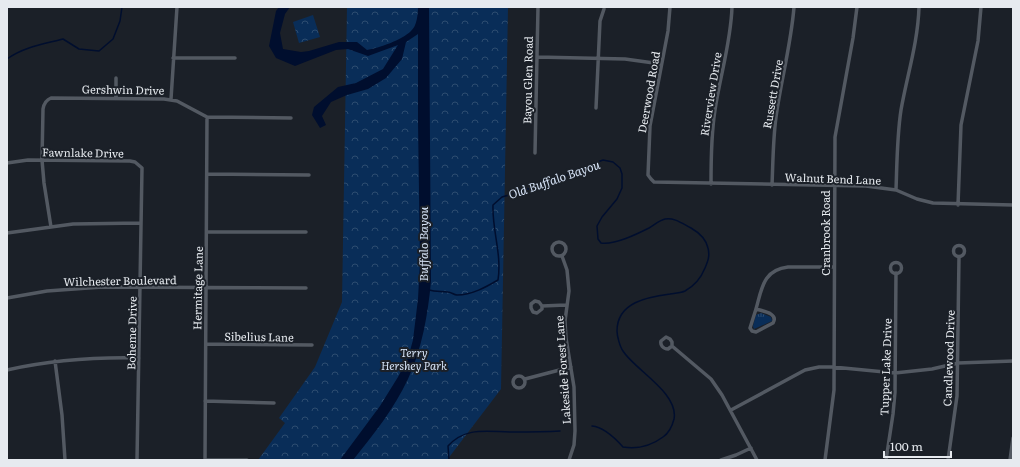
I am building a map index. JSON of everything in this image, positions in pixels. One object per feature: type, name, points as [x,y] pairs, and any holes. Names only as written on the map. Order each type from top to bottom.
[{"type":"street","points":[[171,99],[177,7]]},
{"type":"street","name":"Bayou Glen Road","points":[[535,153],[538,7]]},
{"type":"street","name":"Deerwood Road","points":[[651,180],[648,175],[650,126],[668,31],[670,7]]},
{"type":"street","name":"Riverview Drive","points":[[711,184],[714,117],[730,33],[732,7]]},
{"type":"street","name":"Russett Drive","points":[[772,185],[776,116],[790,44],[794,7]]},
{"type":"street","name":"Cranbrook Road","points":[[825,460],[834,390],[835,137],[853,38],[857,7]]},
{"type":"street","points":[[896,190],[898,136],[901,111],[917,31],[919,7]]},
{"type":"street","points":[[958,204],[961,125],[978,41],[981,7]]},
{"type":"street","points":[[596,108],[600,21],[604,9]]},
{"type":"street","points":[[537,57],[638,59],[661,64]]},
{"type":"street","points":[[173,58],[235,58]]},
{"type":"street","points":[[116,78],[116,98]]},
{"type":"street","name":"Gershwin Drive","points":[[42,160],[44,104],[47,100],[55,97],[171,99],[208,117],[291,118]]},
{"type":"street","name":"Hermitage Lane","points":[[205,460],[208,117]]},
{"type":"street","points":[[42,160],[50,226]]},
{"type":"street","name":"Fawnlake Drive","points":[[7,164],[20,161],[42,160],[135,162],[142,168],[142,182]]},
{"type":"street","points":[[207,174],[308,175]]},
{"type":"street","name":"Walnut Bend Lane","points":[[651,180],[659,183],[882,187],[896,190],[917,199],[933,203],[1013,206]]},
{"type":"street","name":"Boheme Drive","points":[[137,460],[142,182]]},
{"type":"street","points":[[7,233],[50,226],[87,223],[142,223]]},
{"type":"street","points":[[207,232],[306,232]]},
{"type":"street","name":"Lakeside Forest Lane","points":[[556,242],[562,242],[566,247],[565,253],[562,256],[558,257],[552,254],[551,247],[556,242]]},
{"type":"street","name":"Lakeside Forest Lane","points":[[562,256],[567,270],[568,280],[569,291],[565,322],[566,338],[574,387],[575,431],[574,445],[569,460]]},
{"type":"street","name":"Candlewood Drive","points":[[948,460],[957,396],[959,256]]},
{"type":"street","points":[[756,309],[775,317],[773,323],[756,332],[752,331],[750,328],[764,282],[774,271],[788,267],[834,267]]},
{"type":"street","name":"Tupper Lake Drive","points":[[886,460],[893,414],[896,273]]},
{"type":"street","name":"Wilchester Boulevard","points":[[7,298],[47,291],[77,288],[306,288]]},
{"type":"street","points":[[542,306],[566,305]]},
{"type":"street","name":"Sibelius Lane","points":[[206,344],[312,346]]},
{"type":"street","points":[[672,346],[711,379],[731,410],[757,460]]},
{"type":"street","points":[[7,370],[55,361],[105,357],[139,358]]},
{"type":"street","points":[[55,361],[66,460]]},
{"type":"street","points":[[731,410],[805,370],[819,367],[895,372],[932,369],[958,363],[1013,361]]},
{"type":"street","points":[[525,379],[571,367]]},
{"type":"street","points":[[205,401],[274,403]]},
{"type":"street","points":[[1010,460],[1013,438]]},
{"type":"street","points":[[721,460],[736,456],[751,448]]},
{"type":"street","points":[[205,460],[247,460]]},
{"type":"green space","name":"Terry Hershey Park","points":[[347,7],[508,7],[501,389],[447,460],[258,460],[285,423],[279,418],[315,367],[342,302]]},
{"type":"green space","points":[[313,15],[320,37],[299,43],[293,22]]},
{"type":"green space","points":[[761,313],[771,317],[772,321],[754,329],[753,326],[756,315]]},
{"type":"water","name":"Buffalo Bayou","points":[[279,7],[290,7],[285,14],[280,33],[283,49],[301,52],[339,42],[357,42],[367,50],[384,45],[402,37],[413,29],[417,20],[418,7],[429,7],[431,281],[426,319],[421,344],[408,379],[383,421],[353,460],[340,460],[380,406],[398,377],[408,358],[413,340],[418,299],[420,262],[418,34],[406,42],[402,59],[386,78],[368,89],[347,95],[331,102],[322,116],[326,125],[320,128],[312,115],[314,107],[338,87],[356,83],[383,69],[398,45],[368,56],[348,49],[336,50],[295,66],[276,58],[269,46],[276,11]]},
{"type":"waterway","points":[[7,59],[27,49],[63,39],[79,49],[99,51],[113,39],[120,21],[122,7]]},
{"type":"waterway","name":"Old Buffalo Bayou","points":[[429,290],[463,295],[479,290],[498,280],[499,261],[493,205],[502,197],[581,170],[603,160],[613,162],[620,168],[622,174],[622,188],[617,199],[602,217],[597,226],[598,239],[601,243],[613,242],[626,238],[649,228],[659,221],[672,219],[691,228],[701,236],[707,245],[709,256],[701,275],[691,287],[682,292],[652,297],[635,303],[622,313],[618,321],[617,331],[623,351],[655,382],[670,400],[674,409],[674,419],[669,432],[648,445],[628,448],[623,447],[601,428],[592,426]]},
{"type":"waterway","name":"Old Buffalo Bayou","points":[[449,460],[448,446],[462,435],[486,431],[560,431]]}]
